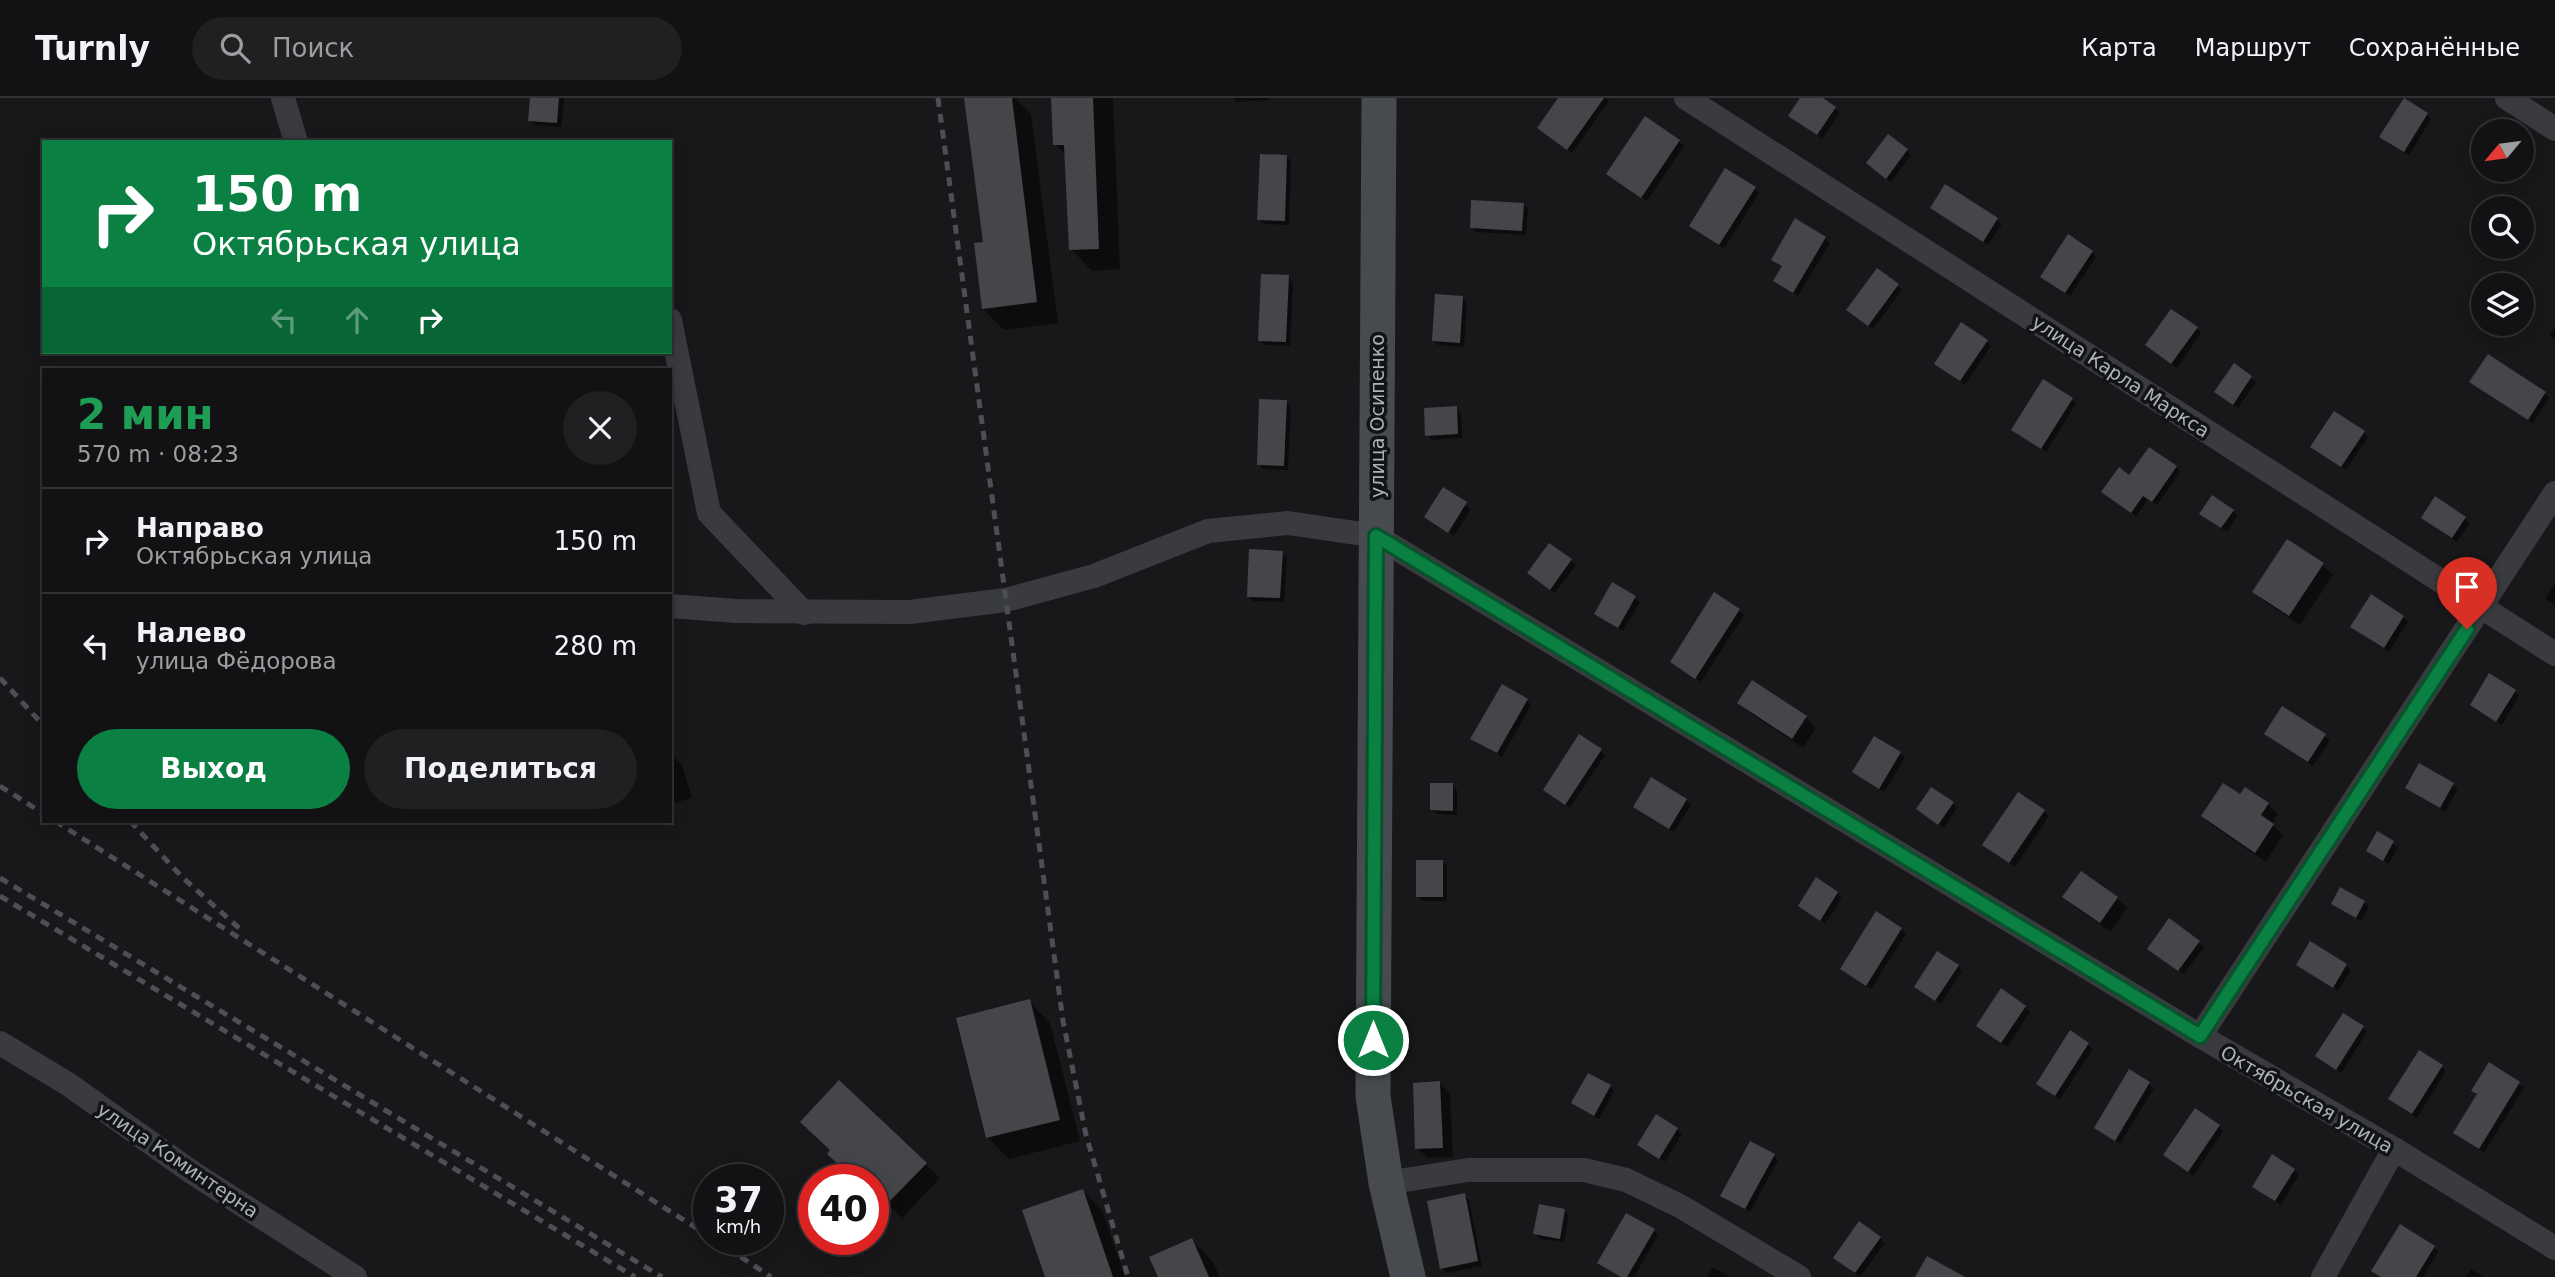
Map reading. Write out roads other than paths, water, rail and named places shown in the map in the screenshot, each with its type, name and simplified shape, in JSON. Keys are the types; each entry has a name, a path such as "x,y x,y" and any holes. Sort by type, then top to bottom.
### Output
{"street":[{"path":"283,98 295,140"},
{"name":"улица Осипенко","path":"1379,98 1373,1096 1386,1183 1408,1277"},
{"name":"улица Карла Маркса","path":"1686,98 2555,654"},
{"path":"2507,98 2555,129"},
{"path":"672,330 709,513 804,613"},
{"path":"2200,1036 2555,493"},
{"path":"672,606 804,613 846,610 910,612 1006,600 1094,576 1208,531 1288,523 1376,536"},
{"name":"Октябрьская улица","path":"1376,536 2555,1248"},
{"name":"улица Коминтерна","path":"0,1043 68,1084 193,1173 355,1277"},
{"path":"2323,1277 2393,1149"},
{"path":"1386,1183 1468,1170 1584,1170 1626,1180 1680,1206 1799,1277"}],"railway":[{"path":"938,98 1063,1021 1086,1135 1128,1277"},
{"path":"0,678 42,724"},
{"path":"0,786 42,813"},
{"path":"58,823 693,1226"},
{"path":"132,823 183,878 240,929"},
{"path":"0,878 662,1277"},
{"path":"0,896 635,1277"},
{"path":"738,1255 771,1277"}]}
